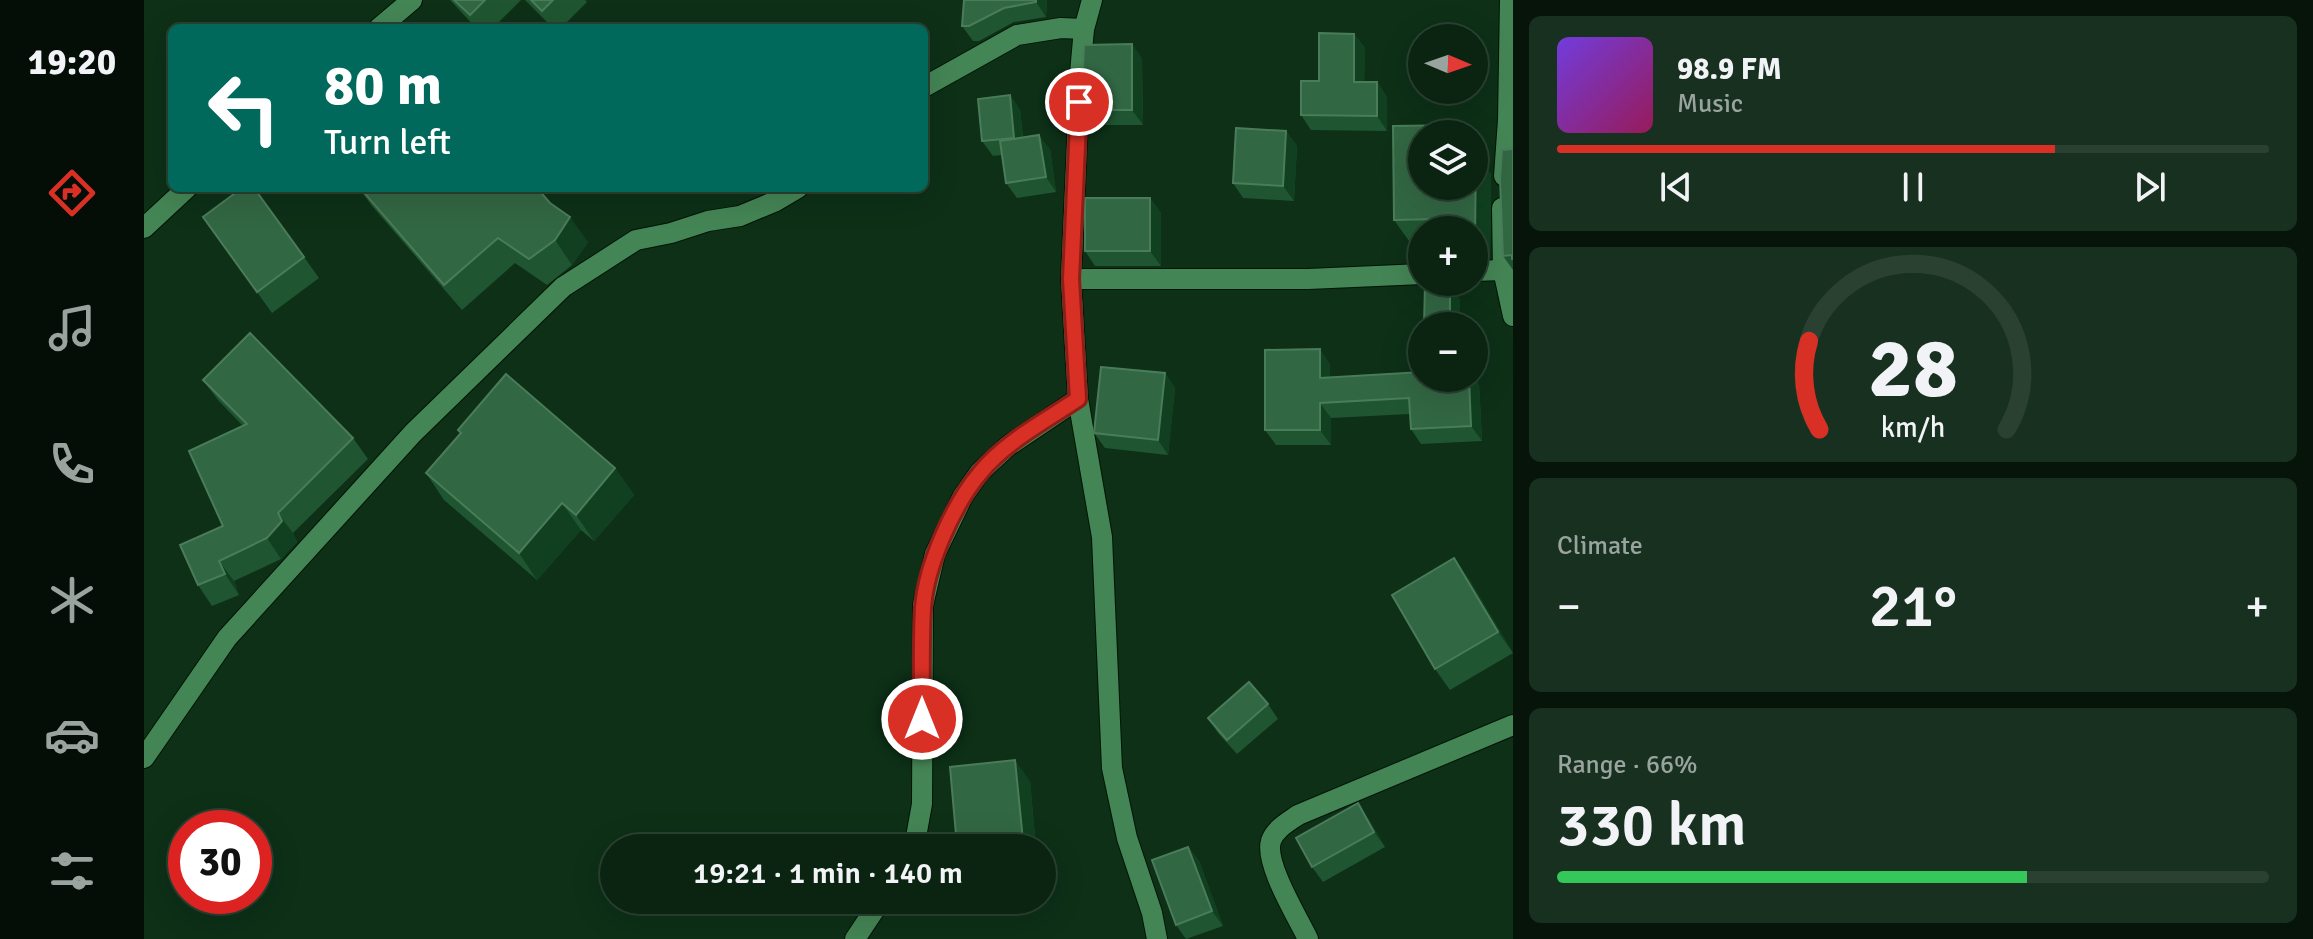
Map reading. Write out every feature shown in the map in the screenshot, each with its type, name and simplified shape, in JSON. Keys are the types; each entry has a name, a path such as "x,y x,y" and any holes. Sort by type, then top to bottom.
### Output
{"street":[{"path":"384,24 412,0"},
{"path":"1092,0 1084,29 1071,279 1078,399 1102,537 1112,768 1127,838 1152,913 1157,939"},
{"path":"1510,0 1510,120 1502,200 1503,270 1513,316"},
{"path":"928,85 1017,35 1042,29 1084,29"},
{"path":"144,228 183,192"},
{"path":"144,758 227,638 413,433 563,287 636,240 740,216 791,192"},
{"path":"1488,271 1503,270"},
{"path":"1071,279 1308,279 1408,275"},
{"path":"917,834 922,804 923,605 935,554 963,496 980,472 1008,446 1078,399"},
{"path":"1308,939 1270,858 1271,840 1281,827 1298,815 1513,725"},
{"path":"855,939 872,914"}],"building":[{"path":"454,0 485,0 470,15"},
{"path":"531,0 553,0 542,11"},
{"path":"964,0 1036,2 1004,8 969,26 962,26"},
{"path":"1319,33 1354,34 1354,82 1377,82 1377,116 1301,115 1301,81 1319,81"},
{"path":"1132,44 1132,110 1081,110 1084,45"},
{"path":"1010,95 1014,138 982,141 978,99"},
{"path":"1393,126 1408,126 1408,200 1475,200 1475,216 1408,216 1408,220 1394,220"},
{"path":"1236,128 1286,131 1283,186 1233,183"},
{"path":"1039,135 1046,177 1006,183 1000,141"},
{"path":"1513,149 1512,259 1512,255 1503,256 1500,179 1502,150"},
{"path":"237,192 257,192 304,257 257,292 203,217"},
{"path":"363,192 540,192 570,217 555,240 529,259 498,238 444,285"},
{"path":"1085,198 1150,198 1150,251 1085,251"},
{"path":"1425,296 1450,296 1450,312 1424,312"},
{"path":"250,333 353,438 278,513 282,521 267,538 219,561 225,574 198,585 180,545 223,526 189,451 247,424 203,380"},
{"path":"1320,349 1320,378 1408,373 1408,392 1470,392 1471,426 1411,429 1409,398 1320,403 1320,430 1265,430 1265,350"},
{"path":"1101,367 1165,373 1158,440 1094,433"},
{"path":"506,374 615,468 576,515 562,503 519,553 426,473"},
{"path":"1454,558 1498,632 1435,669 1392,595"},
{"path":"1249,682 1268,704 1227,740 1208,718"},
{"path":"1015,760 1022,834 956,834 950,767"},
{"path":"1358,803 1374,832 1312,867 1296,838"},
{"path":"1188,847 1212,911 1176,925 1152,860"}],"route":[{"path":"922,719 923,605 935,554 963,496 980,472 1008,446 1078,399 1071,279 1079,102"}]}
